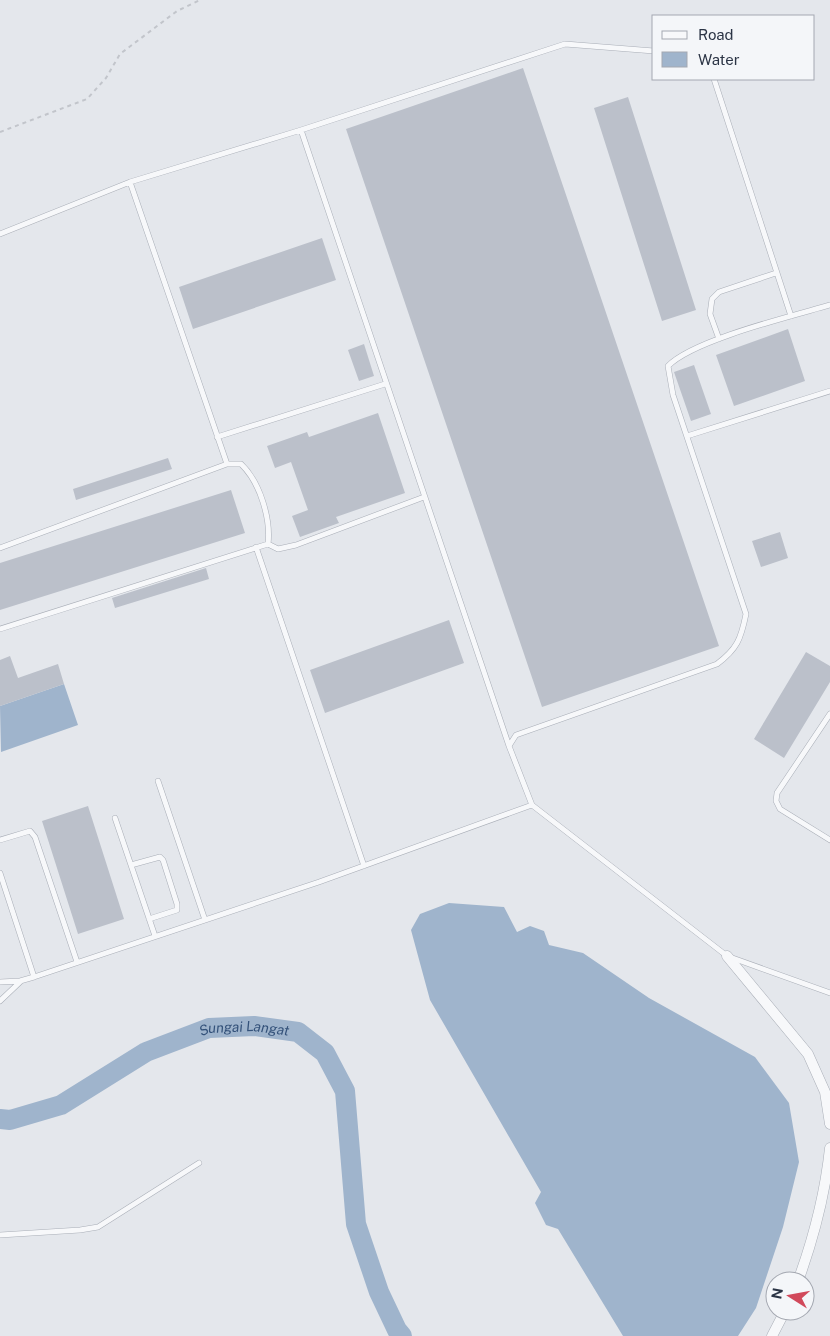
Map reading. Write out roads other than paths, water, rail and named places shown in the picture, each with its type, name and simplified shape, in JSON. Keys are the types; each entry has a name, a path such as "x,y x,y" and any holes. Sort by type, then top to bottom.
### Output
{"street":[{"path":"727,956 808,1054 825,1092 830,1124"},
{"path":"802,1271 815,1233 827,1180 830,1148"},
{"path":"772,1336 779,1321"}],"lane":[{"path":"0,234 130,182 301,130 564,44 652,51"},
{"path":"714,80 791,316"},
{"path":"301,130 385,384 509,746 532,805 727,956 830,993"},
{"path":"130,182 227,464"},
{"path":"719,340 710,314 712,299 719,292 776,273"},
{"path":"509,746 516,735 717,664 732,652 741,635 746,614 673,395 668,366 678,356 719,340 830,305"},
{"path":"217,437 385,384"},
{"path":"687,436 830,391"},
{"path":"0,548 227,464 241,464 252,474 270,526 268,544"},
{"path":"0,629 256,547 268,544 278,549 296,545 424,497"},
{"path":"256,547 364,866"},
{"path":"830,714 777,793 776,801 780,809 830,840"},
{"path":"158,781 205,920"},
{"path":"0,982 20,981 34,977 364,866 532,805"},
{"path":"115,818 155,936"},
{"path":"0,840 30,831 35,837 77,962"},
{"path":"131,865 160,857 163,860 177,904 177,910 149,919"},
{"path":"0,873 34,977"},
{"path":"0,1001 20,981"},
{"path":"0,1235 80,1230 98,1226 199,1163"}],"water":[{"path":"64,684 78,725 1,752 0,706"},
{"path":"449,903 504,907 517,932 530,926 544,931 549,945 583,953 649,998 755,1057 789,1103 799,1162 783,1227 768,1271 765,1271 765,1281 756,1308 738,1336 623,1336 558,1229 546,1225 535,1203 541,1192 430,1000 411,930 420,914"}],"waterway":[{"name":"Sungai Langat","path":"0,1119 10,1120 61,1105 146,1052 209,1028 254,1026 298,1032 325,1053 345,1091 356,1224 379,1292 397,1330 402,1336"}]}
